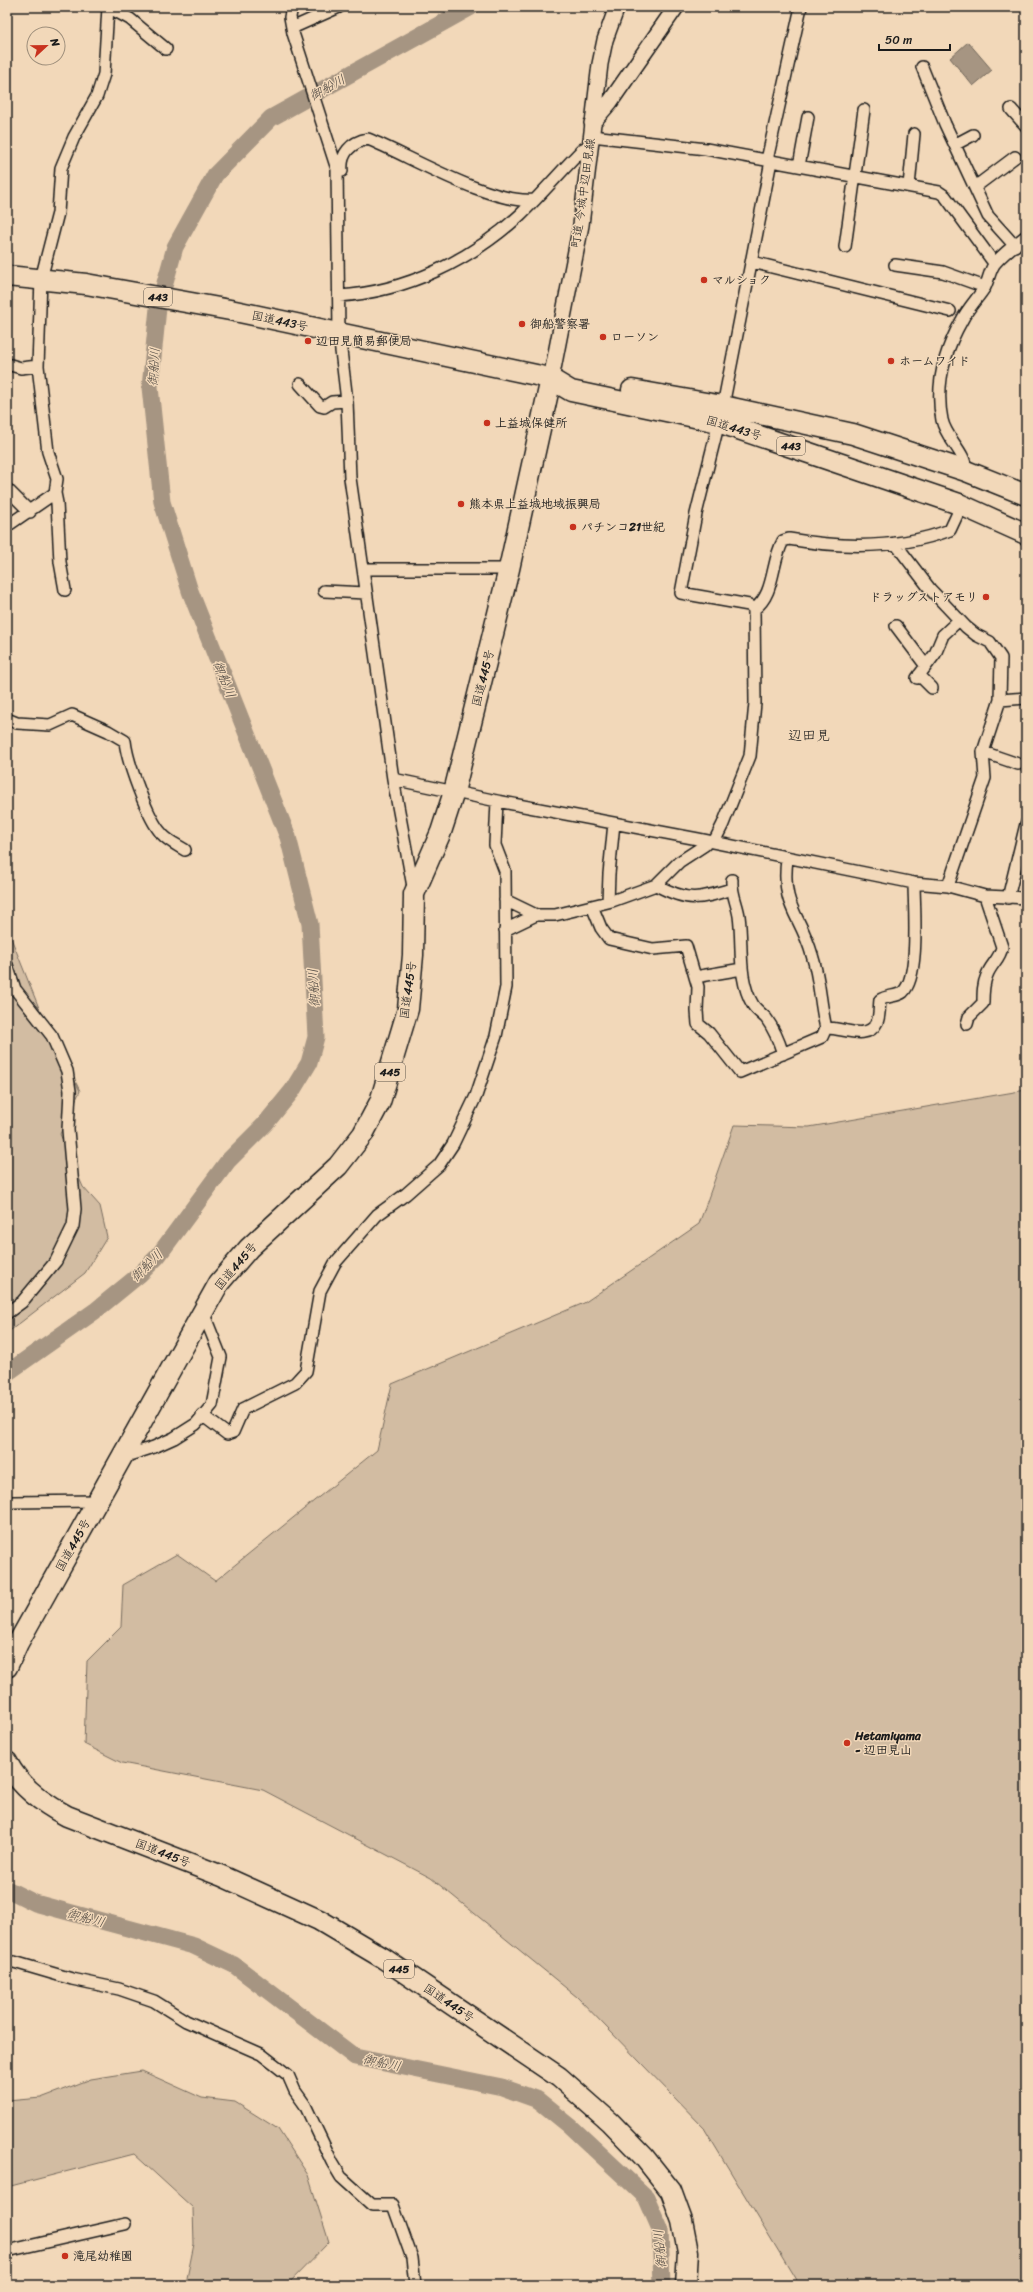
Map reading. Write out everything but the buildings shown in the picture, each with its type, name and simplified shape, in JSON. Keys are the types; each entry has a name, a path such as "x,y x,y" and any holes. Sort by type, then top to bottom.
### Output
{"highway":[{"name":"国道443号","path":"7,276 86,284 230,310 339,334 431,351 551,379 571,380 721,414 853,434 966,471 1026,495"},
{"name":"国道445号","path":"7,1667 22,1636 219,1283 249,1248 338,1166 363,1134 380,1102 408,1009 413,955 414,894 441,832 454,792 509,569 551,379"},
{"name":"国道443号","path":"721,414 959,504 1026,534"},
{"path":"959,504 966,471"},
{"name":"国道445号","path":"10,1774 50,1807 67,1816 222,1876 319,1920 383,1958 559,2077 610,2122 644,2157 671,2192 682,2221 688,2252 686,2285"}],"street":[{"path":"64,590 60,562 57,503 55,493 57,479 48,452 38,366 41,279 58,213 61,168 74,137 97,96 104,74 108,7 130,19 166,49"},
{"path":"292,7 290,17 292,31 333,150 338,179 339,334 344,355 350,478 393,779 414,894"},
{"path":"292,31 339,7"},
{"name":"町道 今城中辺田見線","path":"551,379 581,225 600,64 605,40 617,7"},
{"path":"339,296 392,288 431,273 480,246 519,216 583,149 676,7"},
{"path":"754,609 749,605 681,592 696,514 721,414 752,262 769,161 801,7"},
{"path":"922,67 945,124 956,144 988,216 1015,246"},
{"path":"1011,109 1026,126"},
{"path":"845,247 864,110"},
{"path":"799,166 808,117"},
{"path":"909,186 914,134"},
{"path":"592,135 706,149 943,193 994,263"},
{"path":"956,144 973,135"},
{"path":"338,179 343,180 341,162 347,150 357,142 368,139 481,190 517,200 535,200"},
{"path":"975,187 1015,157"},
{"path":"966,471 966,465 947,434 942,421 940,383 947,354 962,319 985,287 994,263 1026,236"},
{"path":"752,262 950,311"},
{"path":"895,265 943,272 985,287"},
{"path":"7,364 21,368 38,366"},
{"path":"300,384 320,406 324,407 332,402 347,402"},
{"path":"7,489 30,512"},
{"path":"7,526 30,512 55,493"},
{"path":"505,900 536,915 555,915 608,902 656,885 680,862 710,841 723,824 751,748 755,703 754,609 765,599 780,546 786,539 843,544 895,543 950,530 958,515 959,504"},
{"path":"895,543 930,589 959,620 976,635 990,642 997,650 1001,658 1002,670 1000,700 983,752 985,778 948,886"},
{"path":"363,569 509,569"},
{"path":"324,591 366,593"},
{"path":"921,673 935,654 943,635 959,620"},
{"path":"896,626 921,673 932,688"},
{"path":"1000,700 1026,698"},
{"path":"7,719 17,723 26,722 50,725 72,715 108,731 125,741 146,809 154,824 163,836 185,850"},
{"path":"983,752 1018,764"},
{"path":"393,779 497,801 710,841 914,883 948,886 985,896 1026,898"},
{"path":"202,1415 227,1434 233,1432 243,1409 295,1383 306,1371 312,1348 320,1291 335,1263 377,1215 406,1194 439,1165 453,1144 476,1096 496,1036 506,987 504,871 495,845 497,801"},
{"path":"608,902 614,823"},
{"path":"1008,898 1026,824"},
{"path":"592,906 601,928 609,939 653,949 686,946 698,987 696,1011 698,1024 709,1033 737,1071 740,1072 822,1037 826,1028 813,956 786,896 785,884 787,858"},
{"path":"826,1028 834,1027 859,1033 868,1032 878,1022 880,1000 900,994 904,990 916,948 914,883"},
{"path":"656,885 675,895 689,899 709,896 732,885 739,916 742,969 754,1007 769,1023 783,1054"},
{"path":"968,1024 969,1017 983,1003 983,987 987,973 1000,956 1002,947 985,896"},
{"path":"505,930 536,915"},
{"path":"7,965 15,989 52,1036 67,1071 70,1091 68,1130 75,1209 73,1226 56,1261 22,1302 7,1313"},
{"path":"695,977 742,969"},
{"path":"123,1457 154,1448 174,1438 196,1424 202,1415 212,1405 221,1357 202,1312"},
{"path":"7,1503 98,1501"},
{"path":"7,1962 14,1962 72,1979 119,1988 154,2001 186,2021 261,2054 288,2075 294,2091 305,2105 328,2155 341,2177 372,2204 393,2205 412,2258 415,2285"},
{"path":"7,2251 125,2224"}],"shaded area":[{"path":"968,42 992,70 973,86 950,58"},
{"path":"7,928 39,1008 80,1091 60,1134 83,1187 100,1206 107,1237 85,1273 7,1333"},
{"path":"1026,1090 1026,2285 799,2285 704,2128 577,1997 431,1878 263,1790 122,1763 84,1744 87,1661 121,1627 123,1585 177,1554 215,1581 377,1450 392,1384 584,1303 699,1224 734,1125 809,1127"},
{"path":"142,2071 202,2098 235,2102 278,2129 308,2175 329,2242 287,2285 190,2285 187,2278 194,2244 193,2208 134,2154 7,2187 7,2101 41,2098 91,2079"}],"waterway":[{"name":"御船川","path":"7,1373 95,1311 139,1275 158,1256 228,1161 265,1124 292,1091 309,1063 316,1037 310,924 288,837 190,591 162,502 150,387 158,308 175,247 215,175 271,118 471,7"},
{"name":"御船川","path":"7,1889 35,1903 194,1946 234,1965 355,2057 502,2087 538,2100 570,2126 646,2197 660,2229 662,2285"}],"place":[{"name":"マルショク","path":"704,280"},
{"name":"御船警察署","path":"522,324"},
{"name":"ローソン","path":"603,337"},
{"name":"辺田見簡易郵便局","path":"308,341"},
{"name":"ホームワイド","path":"891,361"},
{"name":"上益城保健所","path":"487,423"},
{"name":"熊本県上益城地域振興局","path":"461,504"},
{"name":"パチンコ21世紀","path":"573,527"},
{"name":"ドラッグストアモリ","path":"986,597"},
{"name":"Hetamiyama - 辺田見山","path":"847,1743"},
{"name":"滝尾幼稚園","path":"65,2256"}],"district":[{"name":"辺田見","path":"809,735"}]}
